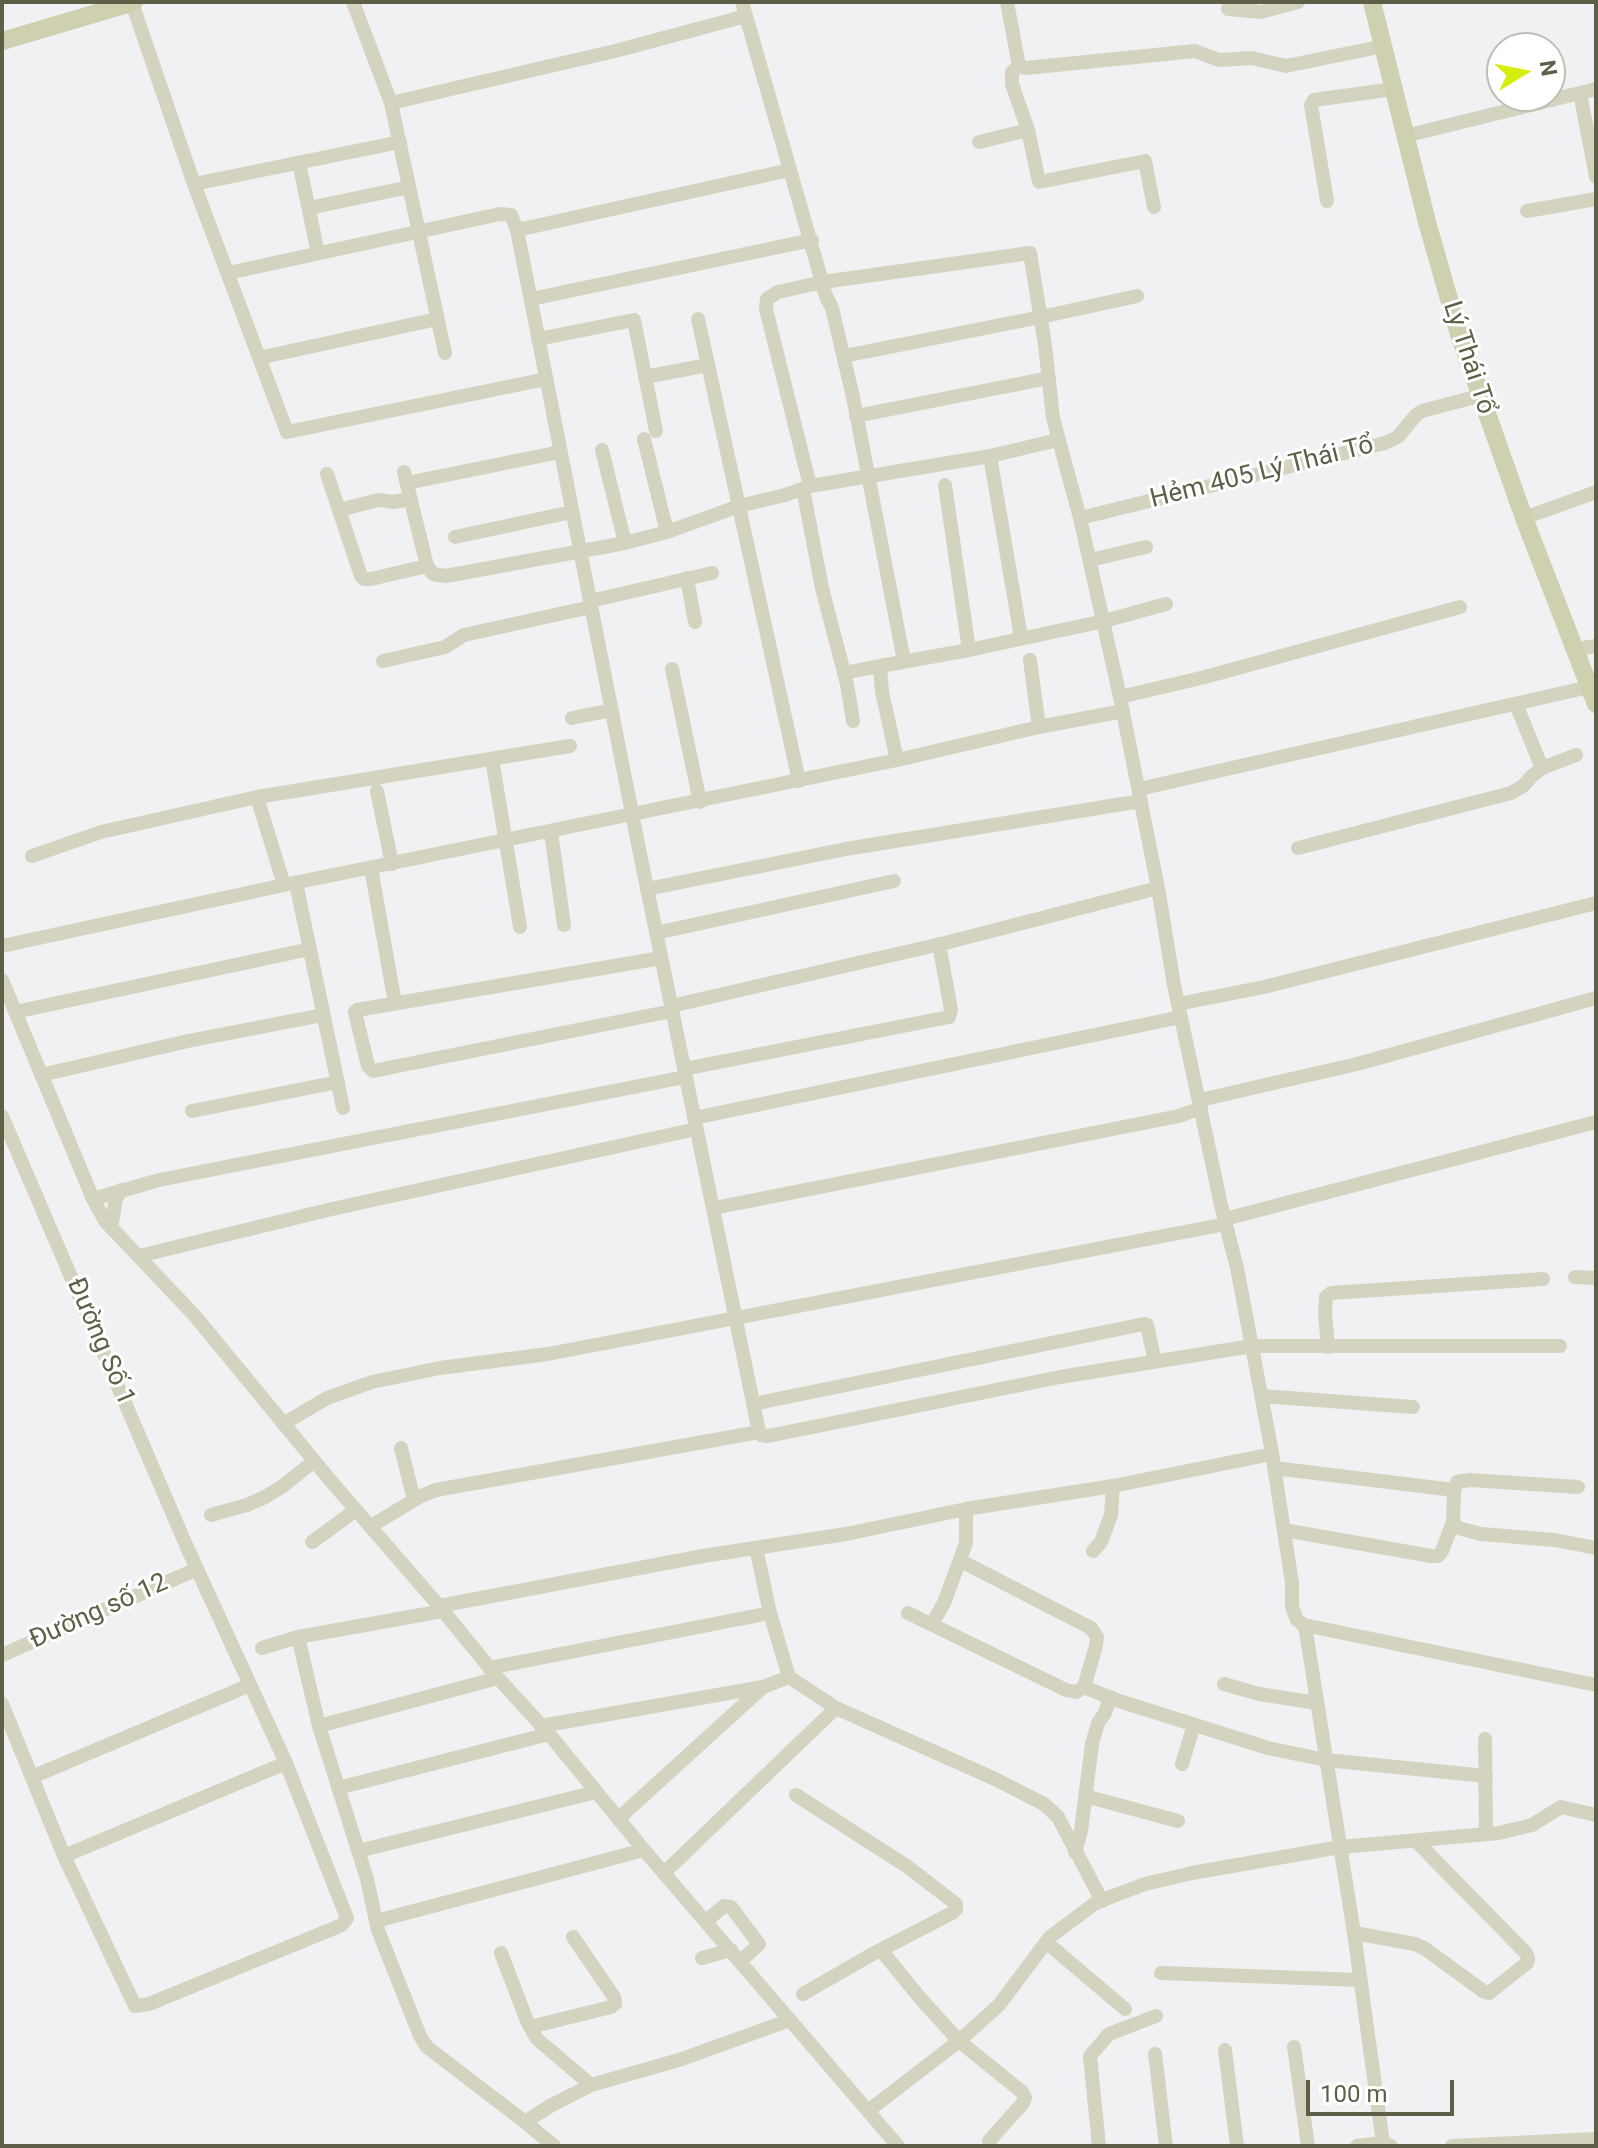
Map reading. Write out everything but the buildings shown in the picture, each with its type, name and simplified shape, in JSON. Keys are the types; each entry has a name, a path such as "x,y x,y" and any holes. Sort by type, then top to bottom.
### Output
{"main road":[{"path":"2,41 133,2"},
{"name":"Lý Thái Tổ","path":"1372,2 1459,334 1524,518 1593,696"}],"street":[{"path":"133,2 194,184 287,432 546,379"},
{"path":"353,2 391,103 445,353"},
{"path":"1007,2 1019,66"},
{"path":"1228,9 1261,12 1298,2"},
{"path":"391,103 615,51 744,9 844,356 904,661"},
{"path":"1019,66 1026,68 1195,51 1219,60 1252,58 1286,66 1384,46"},
{"path":"1019,66 1012,72 1012,84 1028,130 1039,182 1145,161 1154,207"},
{"path":"1327,201 1311,105 1314,100 1394,89"},
{"path":"1405,136 1596,89"},
{"path":"1580,93 1596,177"},
{"path":"979,142 1028,130"},
{"path":"194,184 400,142"},
{"path":"299,163 318,253"},
{"path":"517,230 790,170"},
{"path":"309,208 409,187"},
{"path":"1527,211 1596,199"},
{"path":"228,273 505,213 511,215 517,230 671,1009 761,1435 1060,1377 1252,1346 1560,1346"},
{"path":"531,299 812,240"},
{"path":"853,721 822,588 807,488 766,309 767,299 778,292 823,282 1030,253 1053,418 1080,518 1122,704 1180,1010 1237,1268 1273,1461 1292,1583 1292,1607 1297,1620 1304,1625 1596,1685"},
{"path":"844,356 1137,296"},
{"path":"259,358 437,319"},
{"path":"698,319 799,781"},
{"path":"538,339 634,320 667,532"},
{"path":"645,377 708,365"},
{"path":"856,416 1049,378"},
{"name":"Hẻm 405 Lý Thái Tổ","path":"1080,518 1385,443 1398,437 1422,411 1479,396"},
{"path":"560,452 405,477 427,566 433,574 446,576 625,543 667,532 739,506 807,488 990,456 1058,440"},
{"path":"602,450 625,543"},
{"path":"990,456 1021,637"},
{"path":"327,474 364,579 427,566"},
{"path":"945,485 969,650"},
{"path":"1524,518 1596,492"},
{"path":"339,510 374,501 411,499"},
{"path":"455,537 572,512"},
{"path":"1090,560 1146,547"},
{"path":"383,661 445,647 464,635 712,573"},
{"path":"687,578 695,622"},
{"path":"844,673 969,650 1104,621 1166,604"},
{"path":"2,946 290,884 700,802 1039,727 1205,677 1460,607"},
{"path":"1575,649 1596,646"},
{"path":"1030,660 1039,727"},
{"path":"880,666 882,692 897,760"},
{"path":"672,669 700,802"},
{"path":"647,889 1140,795 1516,704 1593,696"},
{"path":"1516,704 1542,768"},
{"path":"572,718 612,710"},
{"path":"32,856 101,832 257,797 570,746"},
{"path":"1298,848 1511,793 1542,768 1576,755"},
{"path":"492,759 520,927"},
{"path":"377,791 392,864"},
{"path":"257,797 290,884 310,949 343,1108"},
{"path":"551,832 564,925"},
{"path":"371,868 395,1003"},
{"path":"656,933 894,881"},
{"path":"661,958 357,1010 368,1066 372,1071 671,1009 1158,888"},
{"path":"139,1256 1180,1010 1596,903"},
{"path":"93,1199 159,1180 949,1017 951,1010 939,944"},
{"path":"15,1012 310,949"},
{"path":"2,980 93,1199 111,1228 195,1316 314,1461 898,2146"},
{"path":"714,1208 1179,1116 1200,1104 1596,998"},
{"path":"41,1075 188,1041 323,1015"},
{"path":"192,1111 338,1082"},
{"name":"Đường Số 1","path":"2,1116 197,1569 286,1763 347,1918 342,1925 149,2004 135,2006 64,1856"},
{"path":"283,1424 327,1398 372,1382 440,1368 548,1354 1226,1222 1596,1122"},
{"path":"111,1228 116,1199 121,1190"},
{"path":"1575,1277 1596,1278"},
{"path":"1328,1347 1325,1314 1326,1297 1331,1293 1543,1279"},
{"path":"753,1404 1144,1324 1147,1325 1155,1362"},
{"path":"1261,1396 1413,1407"},
{"path":"371,1526 436,1490 759,1432"},
{"path":"401,1448 414,1500"},
{"path":"211,1515 265,1497 314,1461"},
{"path":"262,1648 298,1637 703,1556 846,1534 966,1509 1273,1461 1454,1490"},
{"path":"1284,1530 1438,1556 1453,1522 1457,1482 1470,1480 1578,1487"},
{"path":"1093,1551 1101,1542 1111,1515 1113,1486"},
{"path":"932,1624 961,1561 966,1543 966,1509"},
{"path":"312,1542 356,1510"},
{"path":"1453,1522 1458,1528 1481,1534 1555,1540 1596,1548"},
{"path":"756,1548 770,1613 789,1677 836,1708 1044,1804 1058,1817 1102,1901"},
{"path":"908,1613 1066,1690 1076,1692 1084,1687 1096,1646 1097,1637 1091,1628 961,1561"},
{"name":"Đường số 12","path":"2,1655 197,1569"},
{"path":"319,1726 494,1673 770,1613"},
{"path":"1304,1625 1387,2145 1357,2146"},
{"path":"298,1637 319,1726 373,1902 376,1921 420,2036 427,2047 554,2146"},
{"path":"338,1788 545,1730 763,1687 789,1677"},
{"path":"1224,1684 1259,1694 1317,1703"},
{"path":"32,1777 250,1685"},
{"path":"619,1818 763,1687"},
{"path":"1084,1687 1268,1748 1326,1760 1486,1776"},
{"path":"1075,1852 1081,1831 1092,1744 1110,1697"},
{"path":"2,1704 64,1856 286,1763"},
{"path":"665,1872 836,1708"},
{"path":"1182,1764 1194,1725"},
{"path":"1485,1739 1486,1834"},
{"path":"358,1851 596,1792"},
{"path":"796,1795 908,1867 956,1904 952,1913 803,1994"},
{"path":"1085,1796 1178,1821"},
{"path":"868,2111 959,2041 999,2005 1046,1942 1094,1904 1145,1884 1192,1873 1340,1847 1486,1834 1532,1825 1561,1807 1596,1815"},
{"path":"1354,1933 1424,1948 1489,1993 1527,1963 1526,1953 1416,1841"},
{"path":"376,1921 644,1850"},
{"path":"702,1958 759,1944 727,1905 706,1921"},
{"path":"731,1950 742,1922"},
{"path":"530,2027 615,2004 614,1997 573,1937"},
{"path":"1046,1942 1125,2009"},
{"path":"881,1950 959,2041 1022,2092 1025,2098 1023,2103 989,2141"},
{"path":"501,1953 537,2039 591,2085"},
{"path":"1161,1973 1361,1980"},
{"path":"1099,2146 1090,2056 1109,2034 1156,2016"},
{"path":"525,2122 591,2085 679,2060 790,2020"},
{"path":"1294,2047 1308,2146"},
{"path":"1225,2050 1237,2146"},
{"path":"1155,2054 1166,2146"},
{"path":"1452,2146 1596,2139"}]}
